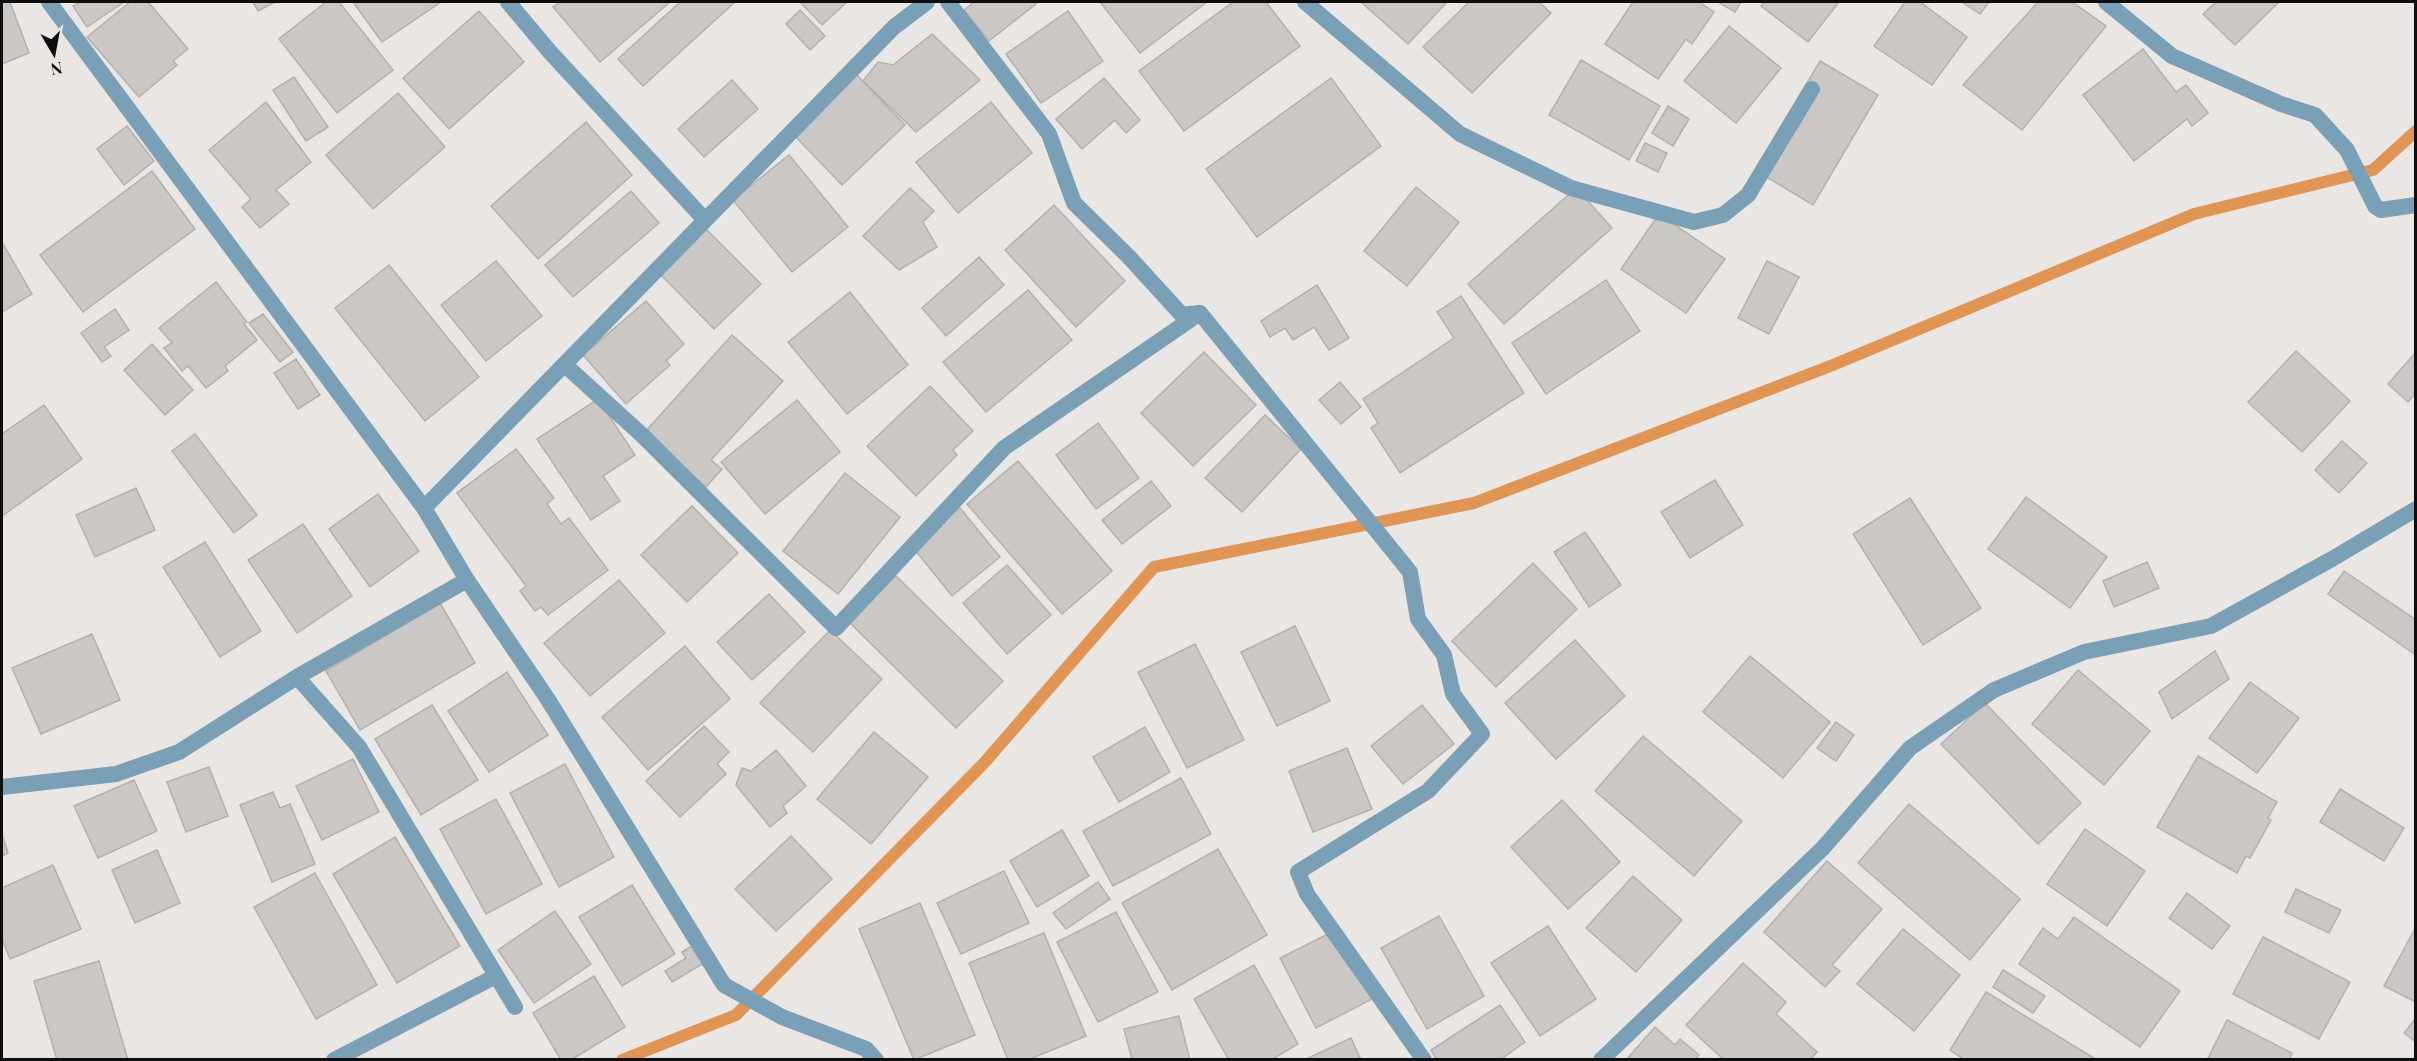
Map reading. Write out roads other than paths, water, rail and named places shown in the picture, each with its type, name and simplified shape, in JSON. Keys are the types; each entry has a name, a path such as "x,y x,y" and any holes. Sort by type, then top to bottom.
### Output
{"street":[{"path":"49,2 424,508 467,580 547,698 724,985 782,1017 866,1049 876,1059"},
{"path":"508,2 550,52 705,220"},
{"path":"424,508 894,27 927,2"},
{"path":"948,2 1049,134 1074,203 1129,257 1182,315 1200,313"},
{"path":"1305,2 1461,134 1571,188 1694,222 1723,215 1748,195 1812,89"},
{"path":"2106,2 2172,56 2281,104 2315,115 2347,150 2375,206 2381,210 2415,205"},
{"path":"566,365 642,435 836,628 1004,448 1200,313"},
{"path":"1200,313 1410,572 1418,619 1444,655 1453,694 1482,734 1428,791 1298,872 1307,894 1424,1059"},
{"path":"1601,1059 1823,848 1910,748 1967,708 1994,690 2084,652 2211,626 2332,559 2415,509"},
{"path":"2,786 116,774 178,752 297,677 467,580"},
{"path":"297,677 359,747 515,1007"},
{"path":"334,1059 496,976"}],"waterway":[{"path":"622,1060 736,1015 985,762 1154,567 1474,503 1833,365 2194,214 2373,170 2416,131"}]}
